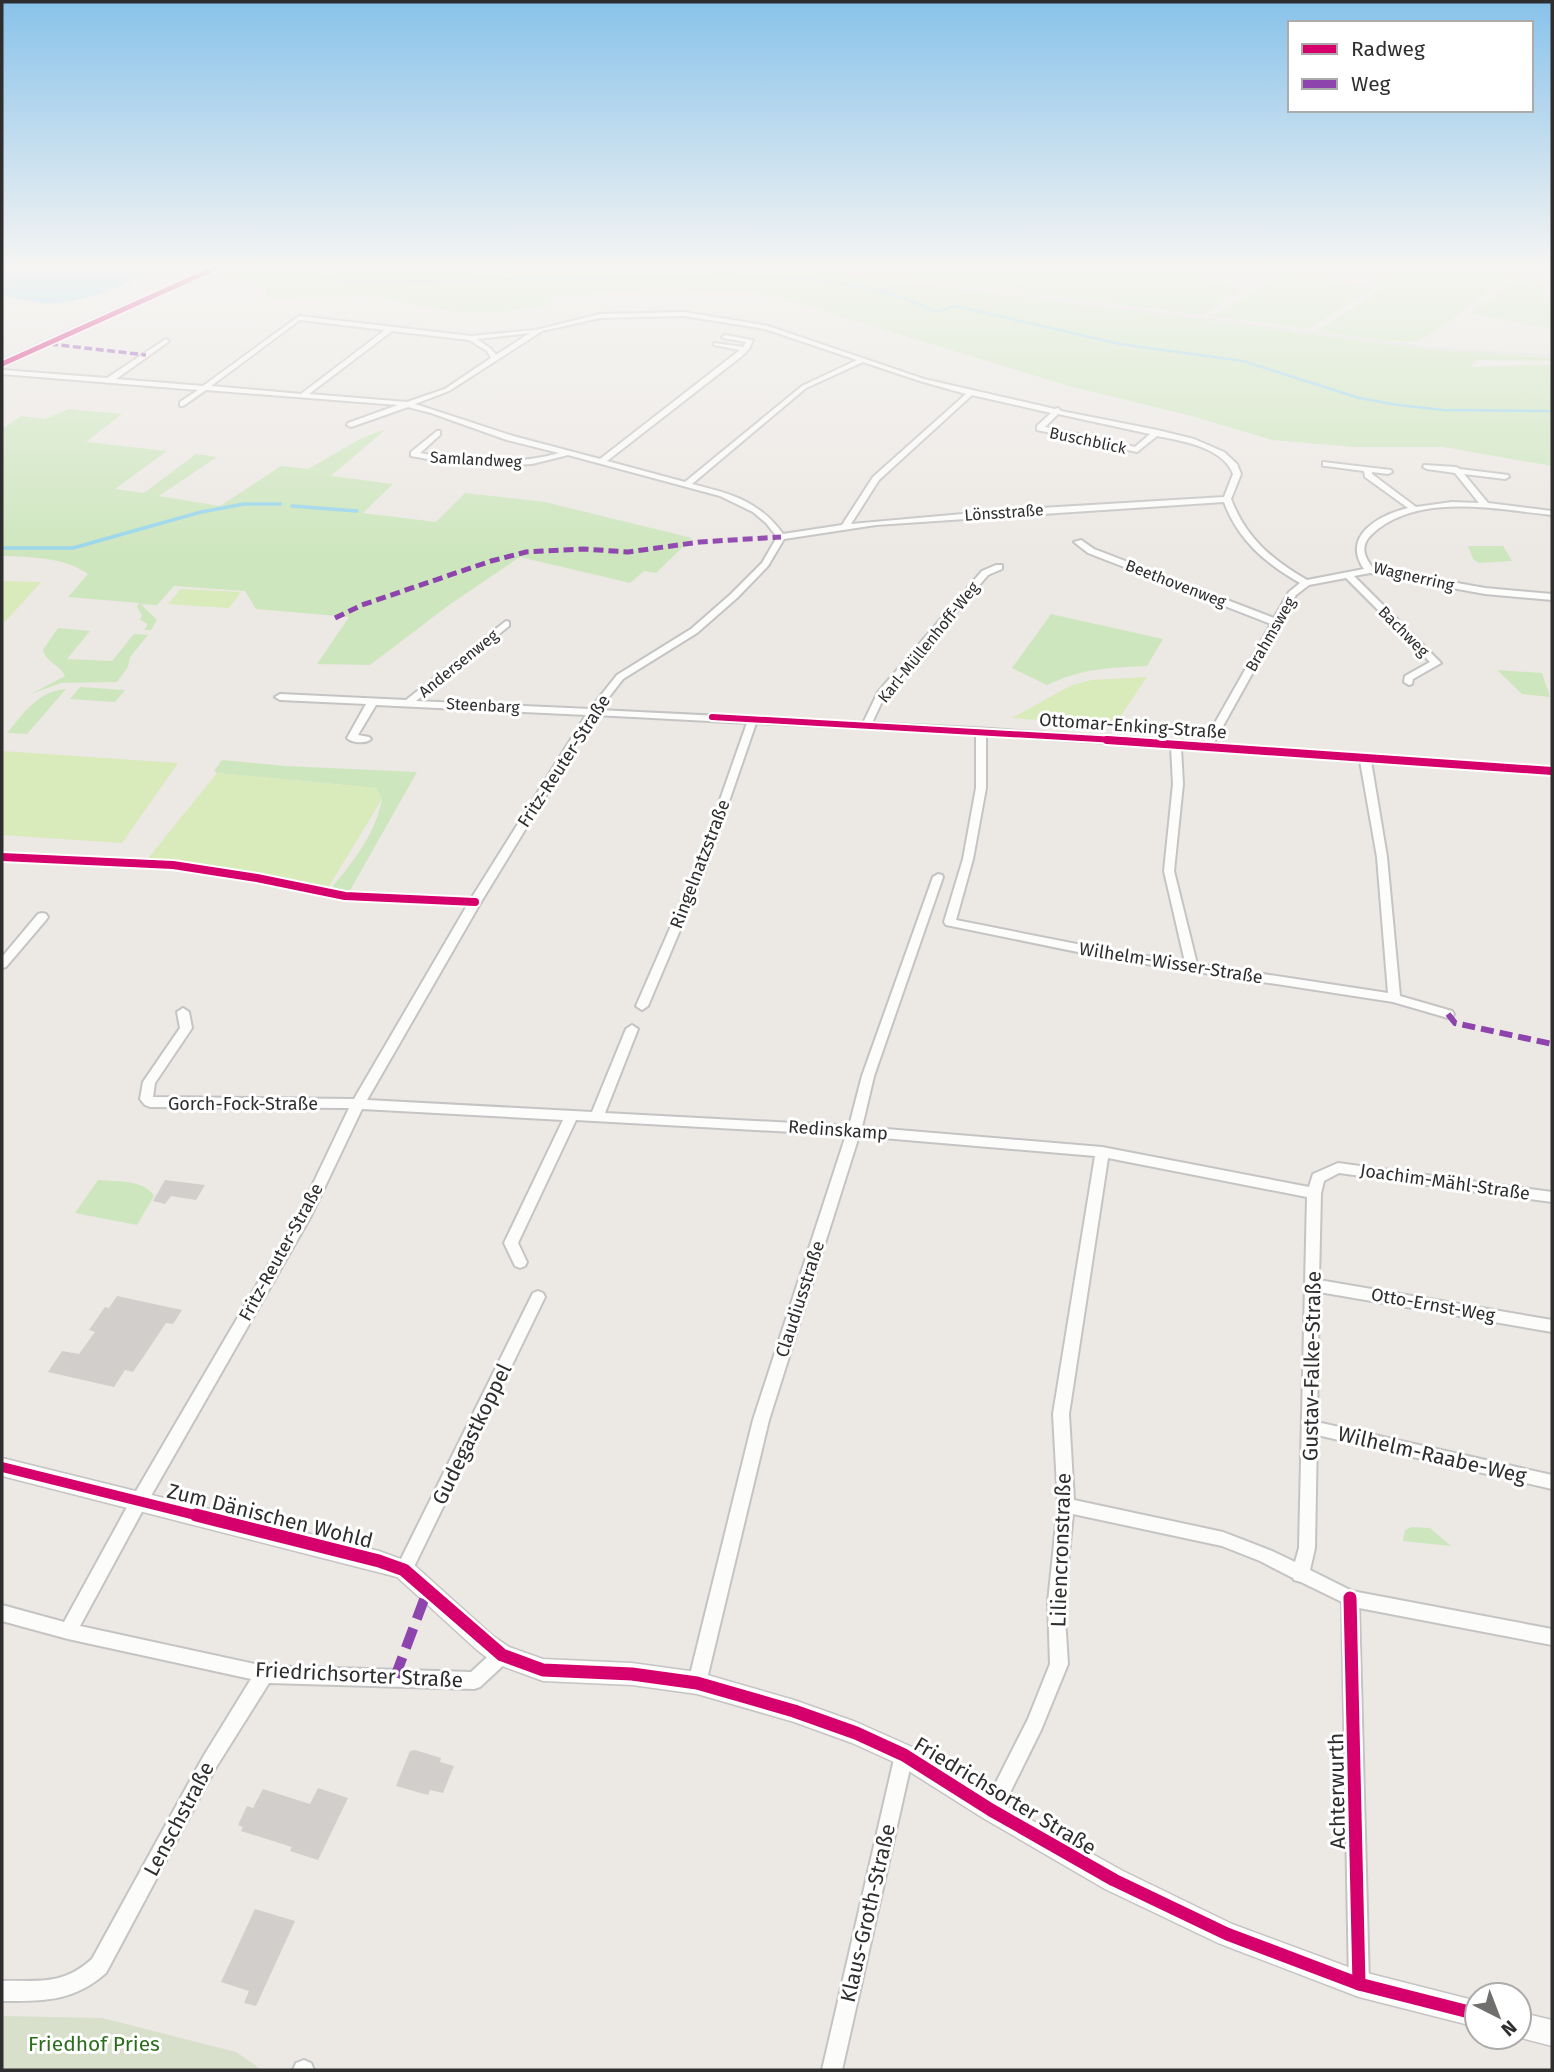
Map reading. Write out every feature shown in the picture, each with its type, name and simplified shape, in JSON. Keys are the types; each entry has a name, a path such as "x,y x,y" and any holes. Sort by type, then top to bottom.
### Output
{"street":[{"path":"108,381 136,362"},
{"path":"183,404 200,388 237,362"},
{"path":"301,397 347,362"},
{"path":"351,425 447,390 491,362"},
{"path":"603,461 730,362"},
{"path":"688,483 804,387 859,362"},
{"name":"Buschblick","path":"868,362 971,393 1191,441 1221,454 1234,466 1237,474 1227,499"},
{"path":"2,372 407,404 510,438 688,483 750,504 767,516 781,537"},
{"path":"846,526 876,480 971,393"},
{"name":"Buschblick","path":"1058,410 1040,428 1137,450 1157,432"},
{"name":"Samlandweg","path":"437,433 414,454 514,462 555,458 568,453"},
{"path":"1326,464 1388,472"},
{"path":"1427,467 1505,477"},
{"path":"1368,469 1368,475 1415,510"},
{"path":"1456,469 1485,505"},
{"path":"1227,499 1240,530 1253,546 1282,570 1306,583"},
{"name":"Lönsstraße","path":"781,537 803,536 846,526 1062,508 1227,499"},
{"name":"Wagnerring","path":"1552,513 1485,505 1415,510 1381,521 1365,534 1359,543 1360,556 1370,570 1485,591 1552,597"},
{"name":"Fritz-Reuter-Straße","path":"68,1631 138,1503 306,1212 358,1104 475,902 594,710 620,677 694,631 734,596 765,564 781,537"},
{"name":"Beethovenweg","path":"1078,542 1091,551 1275,622"},
{"name":"Karl-Müllenhoff-Weg","path":"866,726 881,694 985,573 999,567"},
{"name":"Brahmsweg","path":"1207,746 1292,594 1306,583 1370,570"},
{"name":"Bachweg","path":"1347,574 1436,663 1408,678 1409,682"},
{"name":"Andersenweg","path":"410,701 506,624"},
{"name":"Steenbarg","path":"280,696 594,710"},
{"path":"366,739 352,738 373,701"},
{"name":"Ottomar-Enking-Straße","path":"594,710 1176,744 1552,771"},
{"name":"Ringelnatzstraße","path":"642,1006 699,871 753,719"},
{"path":"959,891 968,859 981,788 981,732"},
{"path":"1176,744 1178,784 1170,871 1192,968"},
{"path":"1364,758 1382,857 1394,998"},
{"name":"Claudiusstraße","path":"696,1683 761,1420 868,1076 936,881 959,891"},
{"name":"Wilhelm-Wisser-Straße","path":"959,891 950,922 1192,968 1394,998 1448,1014"},
{"path":"2,964 42,917"},
{"name":"Gorch-Fock-Straße","path":"183,1012 186,1028 149,1082 146,1099 150,1102 358,1104"},
{"path":"597,1116 632,1029"},
{"name":"Redinskamp","path":"358,1104 853,1131 1102,1152 1314,1193"},
{"path":"520,1262 511,1243 572,1115"},
{"name":"Liliencronstraße","path":"991,1810 1034,1724 1059,1664 1056,1602 1066,1505 1061,1415 1102,1152"},
{"name":"Joachim-Mähl-Straße","path":"1314,1193 1318,1178 1338,1168 1552,1197"},
{"name":"Gustav-Falke-Straße","path":"1300,1575 1307,1548 1314,1193"},
{"name":"Otto-Ernst-Weg","path":"1314,1285 1552,1326"},
{"name":"Gudegastkoppel","path":"404,1570 538,1297"},
{"name":"Wilhelm-Raabe-Weg","path":"1311,1427 1552,1482"},
{"name":"Zum Dänischen Wohld","path":"2,1467 379,1561 404,1570 502,1655"},
{"path":"1066,1505 1223,1539 1266,1556 1350,1598 1552,1637"},
{"name":"Achterwurth","path":"1350,1598 1359,1983"},
{"name":"Friedrichsorter Straße","path":"2,1613 68,1631 264,1674 474,1681 502,1655 543,1670 632,1674 696,1683 794,1711 856,1733 904,1755 991,1810 1114,1880 1215,1928 1359,1983 1463,2010"},
{"name":"Lenschstraße","path":"99,1966 209,1762 264,1674"},
{"name":"Klaus-Groth-Straße","path":"832,2070 904,1755"},
{"path":"2,1991 64,1989 86,1980 99,1966"},
{"path":"1533,2028 1552,2033"}],"green space":[{"path":"989,362 1475,362 1470,367 1552,364 1552,466 1443,447 1355,447 1272,440 1192,416 1069,386"},
{"path":"69,409 122,414 86,442 167,451 115,489 144,493 196,454 217,457 159,496 220,506 281,466 308,469 362,438 386,429 331,476 393,484 363,513 436,522 465,493 545,502 692,538 656,573 644,571 630,583 520,557 449,605 370,665 317,664 349,617 256,609 245,591 174,586 157,605 141,604 157,620 151,630 144,630 148,624 140,620 142,615 137,607 139,603 68,597 88,574 79,568 47,559 2,556 2,429 21,416 45,419"},
{"path":"1468,546 1503,546 1512,561 1479,563 1473,559"},
{"path":"2,581 41,582 2,625"},
{"path":"181,589 241,592 229,608 168,604"},
{"path":"1051,614 1163,639 1147,666 1084,672 1047,685 1012,668"},
{"path":"58,628 90,631 67,659 112,661 134,634 148,635 130,657 128,667 117,682 61,683 31,694 65,676 47,658 43,650"},
{"path":"1497,670 1542,673 1550,697 1522,694"},
{"path":"1147,677 1114,726 1012,718 1072,685 1092,680"},
{"path":"80,687 125,690 115,702 70,699"},
{"path":"66,689 27,734 7,733 40,699 47,694"},
{"path":"2,751 178,763 122,843 2,835"},
{"path":"222,760 285,766 417,772 348,894 330,890 362,847 374,825 382,799 376,788 217,773 214,771"},
{"path":"217,773 376,788 382,799 328,888 181,864 145,862"},
{"path":"98,1180 137,1184 154,1196 137,1225 75,1213"},
{"path":"1412,1527 1430,1528 1451,1546 1403,1541 1405,1530"},
{"name":"Friedhof Pries","path":"2,2016 102,2018 236,2052 262,2070 2,2070"}],"building":[{"path":"165,1180 205,1185 196,1200 171,1196 165,1204 153,1201"},
{"path":"117,1296 182,1310 173,1324 166,1323 133,1372 125,1370 114,1387 48,1372 62,1351 79,1354 95,1332 89,1330 105,1307 109,1308"},
{"path":"410,1751 441,1758 440,1762 454,1766 443,1793 430,1790 428,1795 396,1786"},
{"path":"318,1788 348,1798 318,1860 290,1851 292,1847 241,1831 243,1827 238,1825 247,1806 253,1808 263,1789 310,1804"},
{"path":"255,1909 295,1921 256,2006 244,2003 249,1991 221,1982"}],"waterway":[{"path":"1245,362 1359,398 1398,405 1444,410 1552,411"},
{"path":"2,548 73,548 201,512 244,504 280,504"},
{"path":"292,506 357,511"}],"marked path":[{"path":"335,618 362,605 491,561 526,552 583,549 628,552 700,542 781,537"},
{"path":"1448,1014 1455,1023 1552,1044"},
{"path":"395,1677 428,1589"}],"cycle path":[{"path":"2,364 7,362"},
{"path":"712,717 1113,740 1552,771"},
{"path":"2,857 173,865 257,878 345,896 475,902"},
{"path":"2,1467 379,1561 404,1570 485,1643 502,1655 543,1670 632,1674 697,1683 794,1711 856,1733 904,1755 991,1810 1114,1880 1227,1934 1359,1984 1463,2010"},
{"path":"1350,1598 1359,1984"}]}
